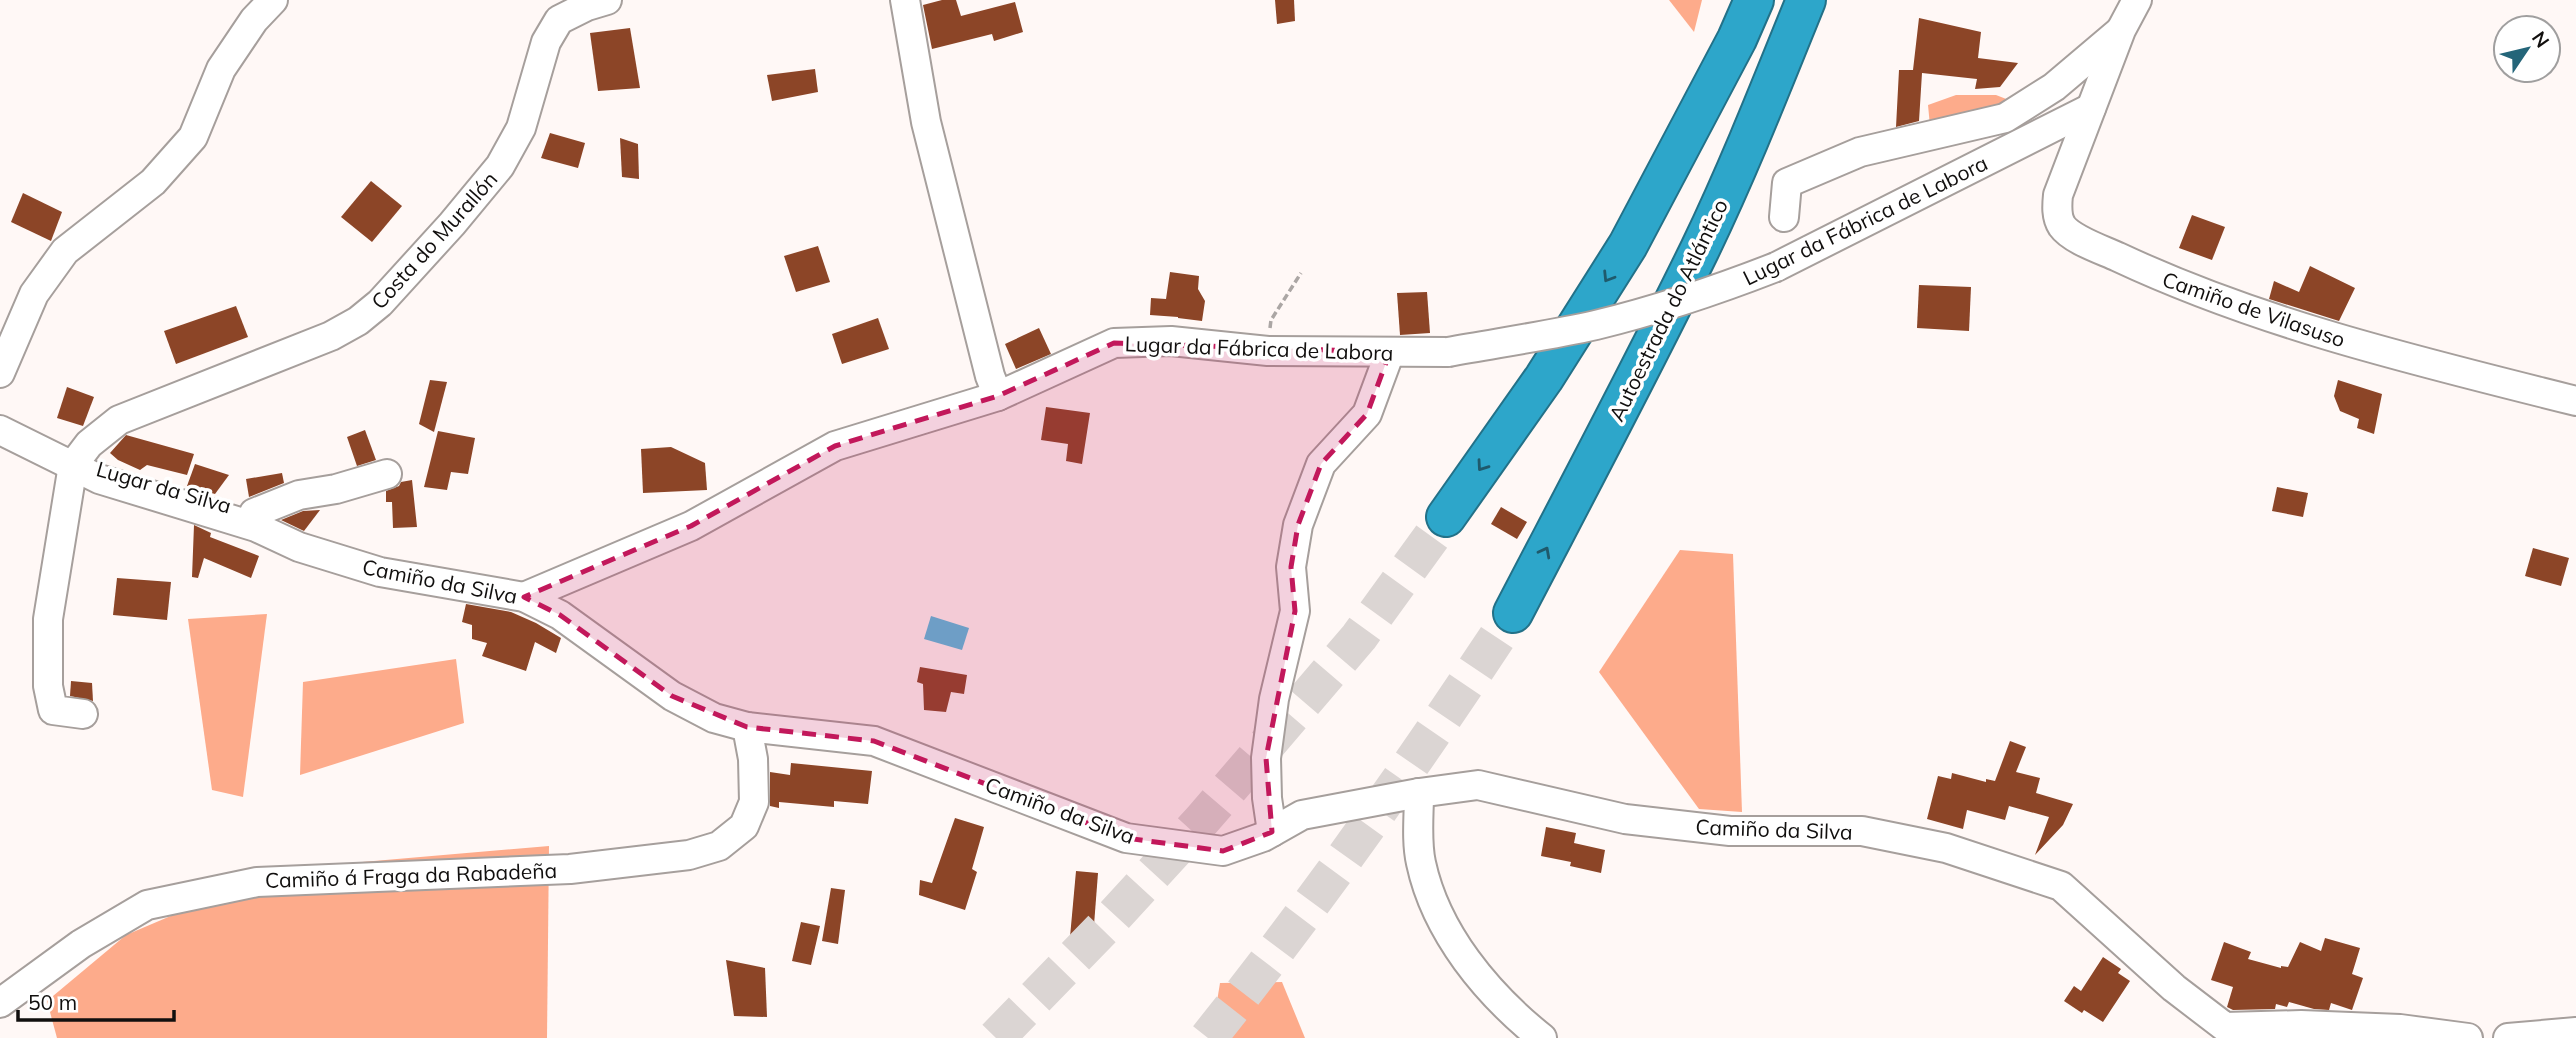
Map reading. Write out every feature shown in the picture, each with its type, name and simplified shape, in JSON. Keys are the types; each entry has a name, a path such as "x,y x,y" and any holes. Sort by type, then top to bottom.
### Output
{"highway":[{"path":"1628,245 1736,0"},
{"path":"1446,517 1544,378 1628,245 1737,39 1754,0"},
{"name":"Autoestrada do Atlántico","path":"1513,613 1622,405 1700,248 1759,116 1806,0"},
{"path":"1700,248 1823,0"}],"street":[{"path":"0,373 34,294 65,251 152,182 193,137 220,69 254,20 273,0"},
{"name":"Costa do Murallón","path":"73,465 89,444 119,420 331,336 358,321 380,303 452,224 500,166 522,128 546,42 559,20 587,6 607,0"},
{"path":"905,0 926,122 989,376 998,396"},
{"path":"2091,108 2121,30 2137,0"},
{"path":"1784,217 1787,183 1860,152 2005,118 2054,87 2121,30"},
{"name":"Lugar da Fábrica de Labora","path":"524,597 691,526 835,446 998,396 1114,344 1171,341 1268,351 1448,352 1645,313 1776,267 2091,108"},
{"name":"Camiño de Vilasuso","path":"2091,108 2058,195 2057,212 2062,226 2082,240 2168,281 2312,331 2576,401"},
{"path":"1272,832 1267,798 1266,758 1274,699 1295,611 1291,567 1298,526 1321,464 1367,414 1390,352"},
{"name":"Camiño da Silva","path":"0,430 99,479 256,527 299,547 380,572 524,597 560,615 672,696 714,718 747,727 874,740 1126,838 1223,851 1272,832 1303,816 1419,793 1478,785 1625,819 1730,831 1862,831 1946,848 2061,886 2174,988 2225,1027 2301,1025 2400,1029 2468,1038"},
{"path":"73,465 48,620 48,686 52,710 83,714"},
{"name":"Lugar da Silva","path":"73,465 101,465 254,513 299,547"},
{"name":"Lugar da Silva","path":"254,513 299,495 336,489 387,474"},
{"name":"Camiño á Fraga da Rabadeña","path":"0,1003 81,944 146,905 257,882 570,869 689,855 719,846 744,826 754,802 753,759 747,727"},
{"path":"1419,793 1420,861 1437,913 1471,967 1525,1024 1542,1038"},
{"path":"2508,1038 2576,1032"}],"path":[{"path":"1268,351 1271,320 1301,273"}],"highlighted area":[{"path":"1114,343 1390,352 1367,414 1321,464 1298,525 1291,567 1295,611 1266,758 1272,832 1223,851 1126,838 874,741 747,727 672,696 560,615 524,597 691,526 835,446 998,396"}],"shaded area":[{"path":"1669,0 1702,0 1694,32"},
{"path":"1956,95 1996,95 2019,104 1930,126 1928,105"},
{"path":"1680,550 1733,554 1742,812 1699,809 1599,672"},
{"path":"267,614 243,797 212,790 188,619"},
{"path":"456,659 464,723 300,775 303,682"},
{"path":"549,846 547,1038 57,1038 47,1001 126,935 281,869"},
{"path":"1282,982 1305,1038 1211,1038 1220,983"}],"water":[{"path":"931,616 969,628 962,650 924,639"}],"building":[{"path":"956,0 961,16 1015,2 1023,32 994,41 992,34 932,49 923,5"},
{"path":"1275,0 1294,0 1295,21 1277,24"},
{"path":"1919,18 1981,32 1978,58 2018,63 2000,87 1975,89 1977,79 1922,73 1919,121 1896,127 1899,70 1913,70"},
{"path":"630,28 640,88 598,91 590,33"},
{"path":"815,69 818,92 772,101 767,75"},
{"path":"550,133 585,143 578,168 541,158"},
{"path":"620,138 638,144 639,179 622,177"},
{"path":"371,181 402,206 372,242 341,217"},
{"path":"23,193 62,212 51,241 11,222"},
{"path":"2192,215 2225,227 2212,260 2179,248"},
{"path":"818,246 830,282 796,292 784,256"},
{"path":"2310,266 2355,288 2339,321 2269,299 2274,281 2299,292"},
{"path":"1170,272 1199,276 1198,289 1205,301 1202,321 1150,315 1151,298 1166,299"},
{"path":"1919,285 1971,287 1969,331 1917,328"},
{"path":"1427,292 1430,333 1400,335 1397,293"},
{"path":"236,306 248,337 176,364 164,331"},
{"path":"878,318 889,349 842,364 832,334"},
{"path":"1039,328 1051,354 1016,369 1005,344"},
{"path":"430,380 447,382 434,432 419,424"},
{"path":"2338,380 2382,394 2374,434 2357,428 2359,419 2340,411 2334,396"},
{"path":"67,387 94,397 83,426 57,418"},
{"path":"1046,407 1090,413 1082,464 1066,461 1068,444 1041,440"},
{"path":"365,430 376,460 357,466 347,437"},
{"path":"438,431 475,438 468,474 451,472 447,490 424,487"},
{"path":"126,435 194,454 187,475 147,465 140,470 118,460 110,453"},
{"path":"671,447 705,463 707,490 643,493 641,449"},
{"path":"195,464 229,475 215,494 187,486"},
{"path":"282,473 284,483 249,497 246,479"},
{"path":"412,480 417,527 393,528 392,502 386,502 386,491 399,486 401,482"},
{"path":"2277,487 2308,493 2303,517 2272,511"},
{"path":"1501,507 1527,522 1517,539 1491,524"},
{"path":"320,510 304,531 281,520 303,511"},
{"path":"194,525 211,533 210,537 259,556 251,578 204,558 198,578 192,577"},
{"path":"2533,548 2569,558 2561,586 2525,576"},
{"path":"117,578 171,582 167,620 113,615"},
{"path":"466,604 511,612 536,623 561,638 556,653 535,642 526,671 482,656 487,643 472,639 472,625 462,622"},
{"path":"920,667 967,675 964,694 951,692 946,712 924,710 923,684 917,682"},
{"path":"71,681 92,683 93,701 70,696"},
{"path":"2010,741 2026,747 2016,772 2040,778 2036,793 2073,804 2063,825 2035,855 2049,817 2009,806 2005,820 1967,810 1963,829 1927,819 1938,776 1951,779 1952,773 1986,782 1986,779 1995,781"},
{"path":"791,763 872,771 868,804 834,801 834,807 779,802 779,808 770,806 770,772 790,775"},
{"path":"955,818 984,827 972,869 977,872 965,910 919,895 920,880 932,883"},
{"path":"1546,827 1576,833 1574,843 1605,850 1601,873 1570,866 1571,862 1541,856"},
{"path":"1076,871 1098,873 1093,938 1070,937"},
{"path":"831,888 845,890 838,944 822,941"},
{"path":"801,922 820,926 811,965 792,961"},
{"path":"2325,938 2360,948 2352,974 2363,978 2352,1010 2331,1003 2329,1010 2289,1002 2287,1007 2276,1004 2275,1009 2233,1010 2227,1007 2233,987 2211,980 2224,942 2251,952 2248,959 2281,968 2288,967 2300,942 2321,951"},
{"path":"2103,957 2121,969 2118,973 2130,981 2103,1022 2064,1001 2074,986 2081,991"},
{"path":"726,960 765,968 767,1017 734,1016"}],"tunnel":[{"path":"996,1038 1103,928 1202,820 1359,637 1446,517"},
{"path":"1208,1038 1365,829 1513,613"}]}
